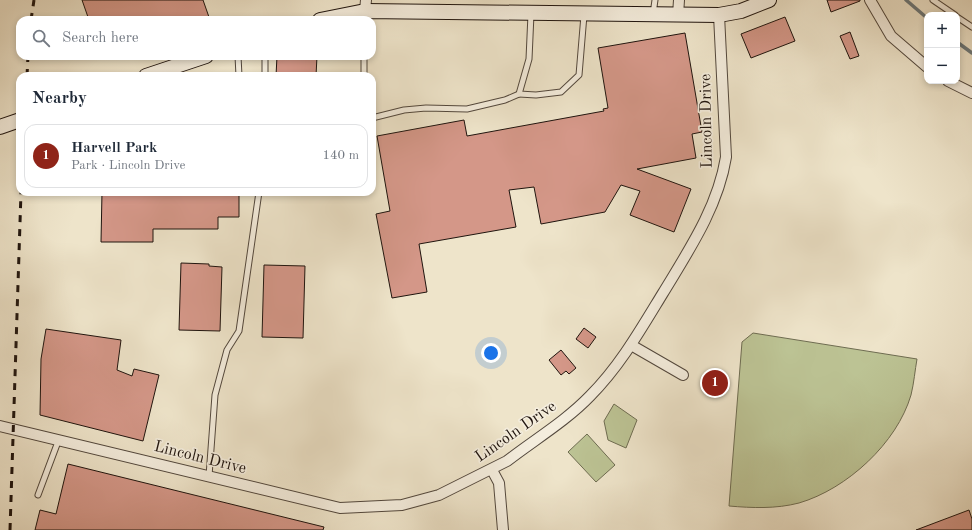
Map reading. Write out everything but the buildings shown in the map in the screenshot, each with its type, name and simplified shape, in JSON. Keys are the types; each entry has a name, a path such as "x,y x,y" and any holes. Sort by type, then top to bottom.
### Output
{"street":[{"path":"678,15 679,0"},
{"path":"336,16 365,9 584,14 719,15 741,11 769,0"},
{"path":"870,0 891,36 924,64"},
{"name":"Lincoln Drive","path":"0,426 340,508 361,508 402,504 439,495 492,470 506,461 590,396 632,345 688,251 715,200 723,178 726,157 719,15"},
{"path":"158,72 194,60"},
{"path":"954,84 972,93"},
{"path":"0,127 16,121"},
{"path":"632,345 683,375"},
{"path":"492,470 499,483 503,530"}],"lane":[{"path":"653,15 655,0"},
{"path":"933,0 950,12"},
{"path":"519,94 529,59 531,13"},
{"path":"376,117 404,110 426,108 467,109 505,100 519,94 536,95 561,92 579,75 584,14"},
{"path":"960,19 972,27"},
{"path":"238,60 239,72"},
{"path":"265,60 265,72"},
{"path":"364,60 364,72"},
{"path":"209,476 215,395 227,350 239,331 258,196"},
{"path":"38,495 59,439"}],"green space":[{"path":"753,333 917,359 911,395 904,413 882,447 868,462 835,487 799,503 764,508 729,506 742,342"},
{"path":"614,404 637,420 626,448 608,440 604,421"},
{"path":"587,434 615,465 596,482 568,452"}],"waterway":[{"path":"906,0 924,15"},
{"path":"960,44 972,53"}],"railway":[{"path":"32,16 34,0"},
{"path":"27,72 28,60"},
{"path":"10,530 21,196"}],"place":[{"name":"Harvell Park","path":"715,383"}]}
